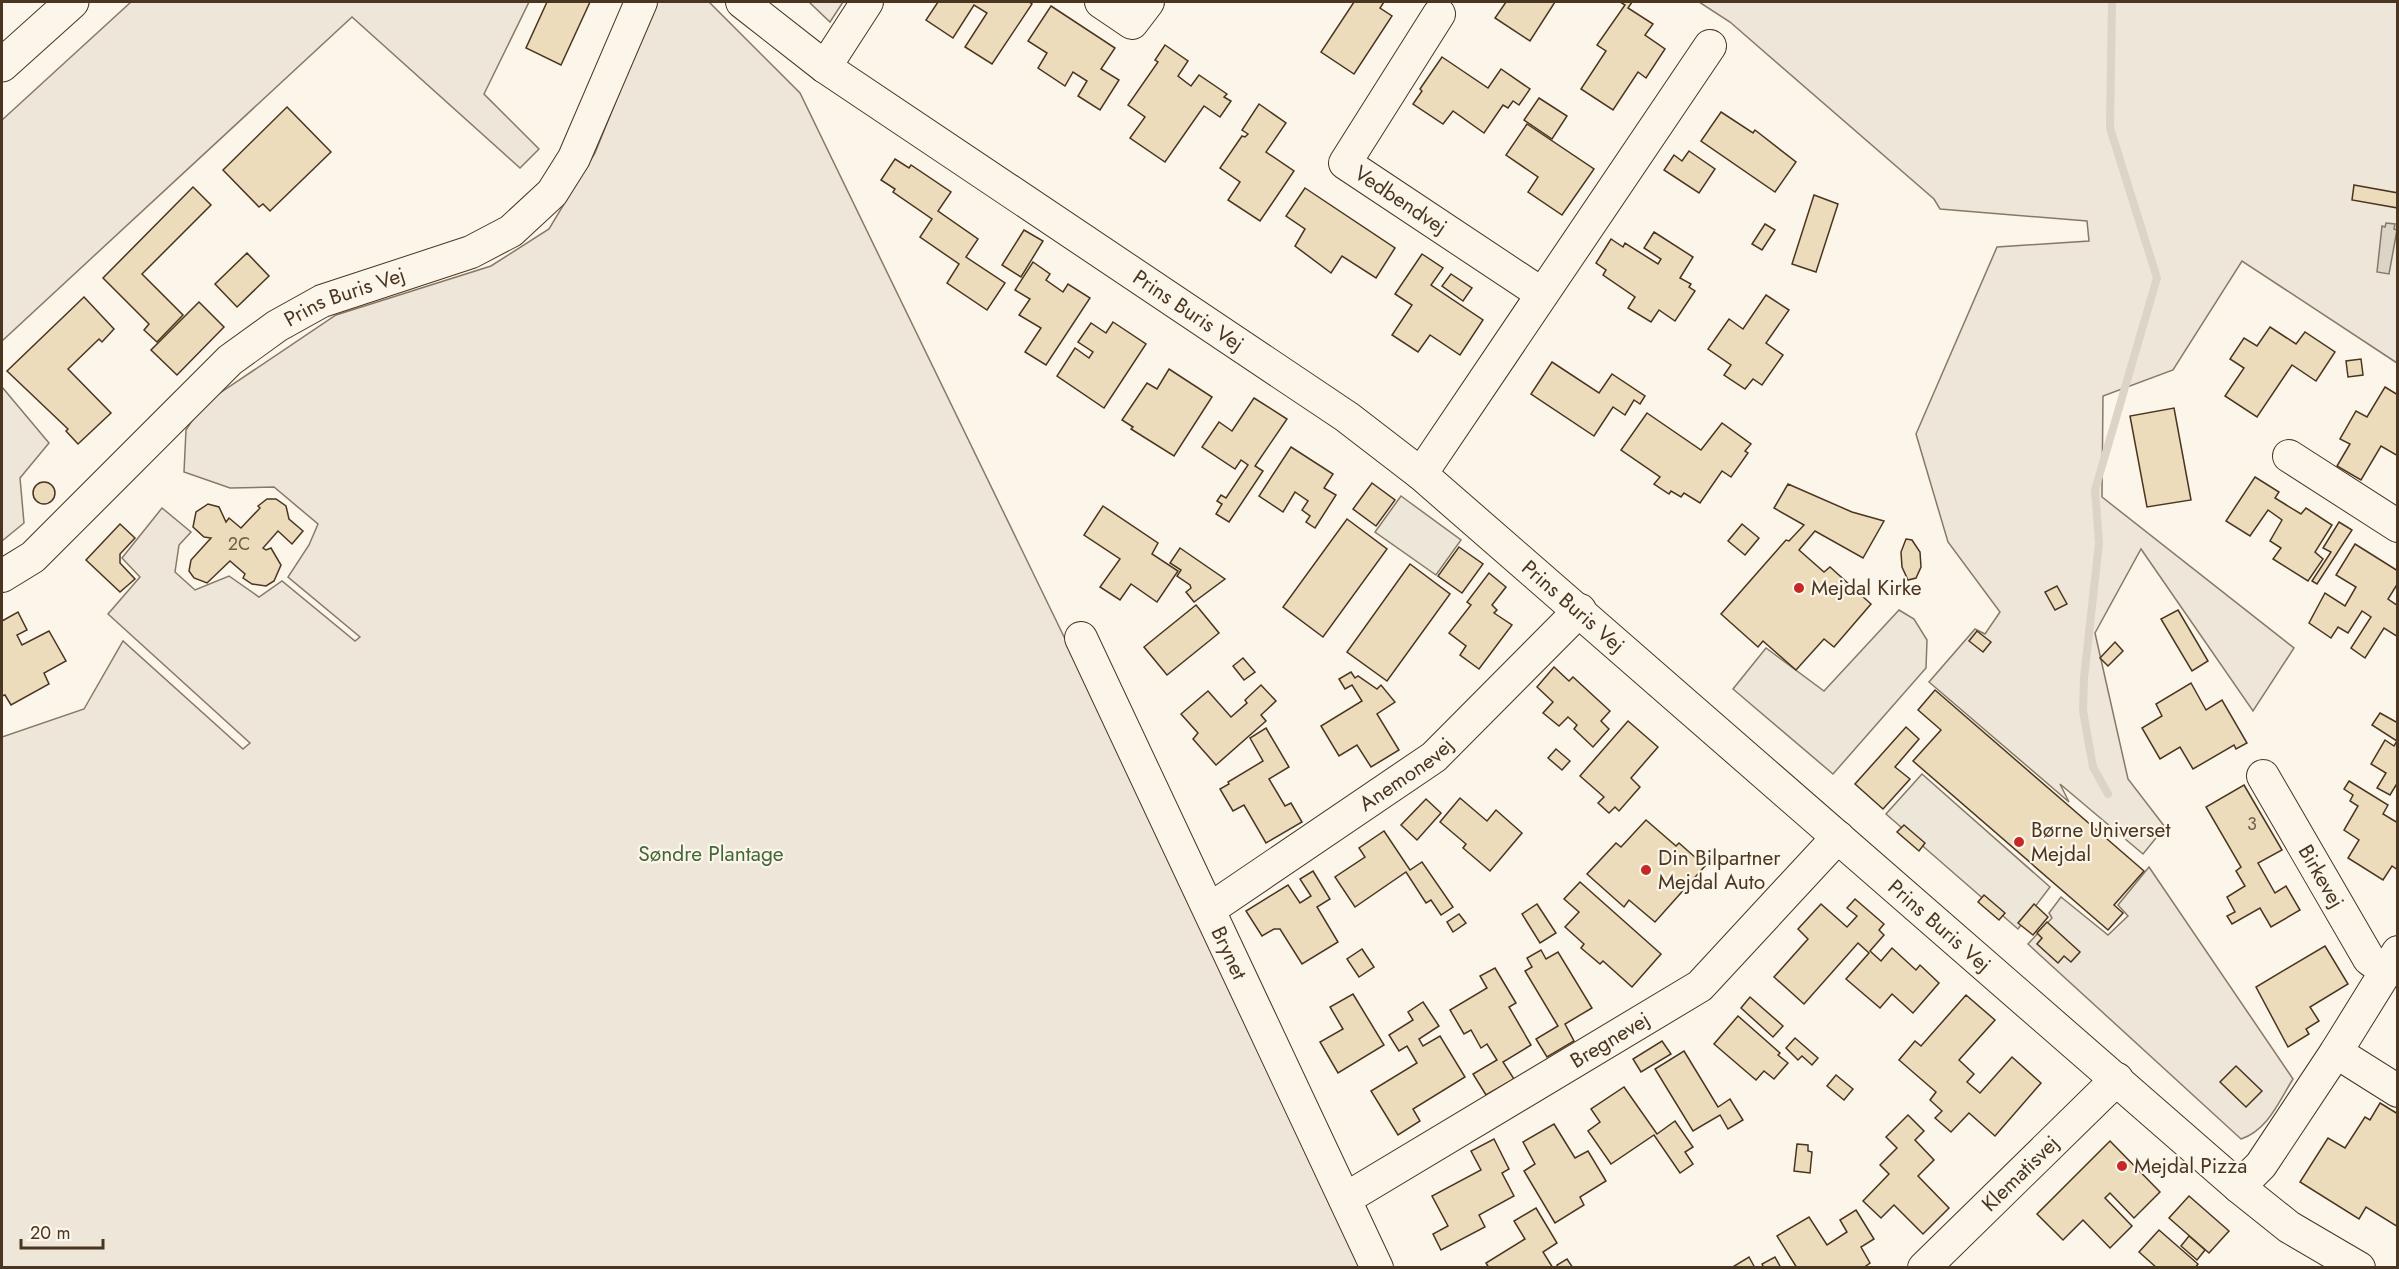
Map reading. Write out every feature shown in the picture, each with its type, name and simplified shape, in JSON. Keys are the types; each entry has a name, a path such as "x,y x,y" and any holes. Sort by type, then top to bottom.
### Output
{"main road":[{"path":"2,66 72,2"}],"street":[{"name":"Prins Buris Vej","path":"2,576 33,557 230,360 278,326 322,302 471,252 511,231 552,193 574,158 641,2"},
{"name":"Prins Buris Vej","path":"742,2 825,67 1347,417 1421,474 2117,1078 2239,1187 2289,1227 2359,1268"},
{"path":"825,67 867,2"},
{"path":"1101,2 1132,23 1148,2"},
{"name":"Vedbendvej","path":"1439,14 1346,163 1542,294"},
{"path":"1421,474 1710,46"},
{"path":"2289,456 2397,526"},
{"name":"Anemonevej","path":"1210,909 1434,758 1580,610"},
{"name":"Brynet","path":"1081,638 1377,1268"},
{"name":"Birkevej","path":"2239,1187 2261,1165 2336,1052 2392,961 2369,959 2263,776"},
{"name":"Bregnevej","path":"1345,1199 1700,986 1838,837"},
{"path":"2336,1052 2397,1091"},
{"name":"Klematisvej","path":"1924,1268 2117,1078"}],"green space":[{"path":"131,2 529,2 484,94 539,149 520,168 352,17 2,341 2,120"},
{"name":"Søndre Plantage","path":"656,2 709,2 800,93 1370,1267 2,1267 2,737 84,709 123,641 243,749 250,743 108,614 140,577 122,558 162,508 191,532 179,545 175,572 195,590 229,576 259,597 282,581 355,641 360,637 288,577 309,545 318,524 274,487 230,488 184,472 186,430 202,405 336,315 491,266 549,229 595,153"},
{"path":"809,2 843,2 830,22"},
{"path":"1699,2 2397,2 2397,363 2242,261 2173,370 2103,396 2102,497 2294,648 2253,711 2141,549 2095,633 2128,779 2165,827 2143,854 2060,784 2069,802 1929,682 1975,629 1985,634 2000,612 1948,542 1916,434 1997,247 2089,241 2087,221 1940,209 1934,199 1730,22"},
{"path":"2,387 49,443 20,478 24,523 2,541"},
{"path":"2149,867 2293,1079 2266,1122 2259,1129 2241,1139 2028,944 2052,918 2049,913 2061,897 2108,935 2128,916 2118,905"}],"shaded area":[{"path":"2386,223 2395,224 2394,229 2397,230 2389,274 2377,272 2382,226 2385,227"},
{"path":"1401,496 1461,540 1436,575 1375,532"},
{"path":"1899,610 1914,619 1927,640 1926,668 1833,774 1733,689 1766,648 1824,691"},
{"path":"1922,774 2050,887 2018,929 1886,814"}],"building":[{"path":"547,2 590,2 561,65 526,48"},
{"path":"938,2 1029,2 1032,4 992,64 965,47 987,13 974,5 953,38 926,20"},
{"path":"1354,2 1384,2 1380,8 1392,16 1354,74 1321,52"},
{"path":"1506,2 1555,2 1530,41 1495,18"},
{"path":"1620,2 1632,2 1628,8 1653,24 1645,35 1665,49 1646,78 1638,72 1613,110 1581,89 1606,51 1597,45 1625,5"},
{"path":"1051,6 1115,48 1101,69 1119,80 1100,110 1078,96 1087,81 1073,72 1065,86 1038,68 1047,53 1028,41"},
{"path":"1165,45 1188,61 1178,76 1191,86 1199,75 1227,94 1224,97 1231,101 1220,117 1204,106 1165,162 1130,138 1145,117 1128,105 1158,62 1155,60"},
{"path":"1442,57 1488,88 1501,69 1530,89 1519,105 1513,101 1508,108 1503,105 1484,133 1453,111 1443,124 1413,104 1422,91 1420,89"},
{"path":"1539,98 1567,116 1552,139 1524,120"},
{"path":"1259,104 1286,123 1266,152 1294,171 1260,221 1228,200 1240,182 1220,168 1242,136 1245,137 1248,134 1242,130"},
{"path":"287,107 331,152 270,211 263,204 259,207 223,170"},
{"path":"1721,112 1753,133 1755,130 1796,162 1775,192 1701,141"},
{"path":"1527,124 1594,169 1562,215 1528,192 1538,177 1506,155"},
{"path":"1689,151 1715,169 1699,193 1664,170 1674,155 1682,161"},
{"path":"895,159 909,168 911,165 951,192 938,211 978,239 966,257 1005,283 987,310 947,283 959,264 920,237 932,219 893,192 895,189 881,180"},
{"path":"2354,185 2398,193 2398,208 2352,200"},
{"path":"193,187 211,205 142,274 183,315 157,342 144,330 149,324 103,278"},
{"path":"1305,188 1395,248 1376,278 1342,256 1331,273 1295,246 1305,229 1286,216"},
{"path":"1814,195 1838,204 1816,272 1792,264"},
{"path":"1765,224 1775,230 1762,250 1752,244"},
{"path":"1024,230 1043,241 1021,277 1002,265"},
{"path":"1654,232 1693,257 1680,278 1691,284 1689,287 1695,291 1675,321 1659,310 1651,322 1628,308 1635,297 1603,275 1606,270 1596,263 1611,239 1623,247 1625,243 1658,264 1661,259 1644,248"},
{"path":"247,253 269,276 237,307 215,284"},
{"path":"1422,254 1443,268 1431,285 1483,320 1460,355 1430,335 1418,352 1392,335 1412,305 1395,294"},
{"path":"1033,262 1050,274 1046,280 1063,292 1068,284 1090,298 1046,365 1025,352 1041,328 1019,315 1030,299 1015,290"},
{"path":"1451,274 1472,288 1463,301 1442,286"},
{"path":"1766,295 1789,310 1766,343 1783,355 1762,385 1753,379 1745,389 1724,375 1731,365 1708,349 1729,319 1743,329"},
{"path":"84,297 114,329 102,342 99,339 68,369 111,413 78,444 66,431 68,429 7,371"},
{"path":"199,302 224,327 177,375 151,350"},
{"path":"1113,322 1146,344 1104,408 1057,376 1075,348 1089,358 1093,352 1078,342 1091,323 1106,333"},
{"path":"2270,327 2296,344 2305,332 2335,352 2316,381 2292,365 2257,417 2225,396 2244,368 2230,359 2244,338 2257,346"},
{"path":"2361,359 2363,375 2348,377 2346,361"},
{"path":"1552,362 1599,393 1612,374 1645,396 1640,404 1634,400 1625,415 1613,407 1594,436 1531,394"},
{"path":"1169,369 1212,397 1174,456 1131,429 1133,427 1122,420 1147,383 1157,389"},
{"path":"2385,387 2398,395 2398,456 2381,446 2361,480 2337,466 2350,444 2340,439 2356,411 2367,417"},
{"path":"1254,398 1287,419 1255,466 1263,471 1229,522 1216,514 1222,504 1217,501 1221,495 1226,498 1248,465 1241,460 1235,469 1202,447 1219,422 1232,431"},
{"path":"2174,408 2191,500 2147,507 2130,416"},
{"path":"1647,413 1701,450 1722,423 1751,444 1745,451 1748,453 1731,477 1722,471 1700,503 1684,493 1681,497 1671,491 1669,494 1654,484 1660,477 1621,450"},
{"path":"1291,447 1333,474 1324,488 1336,495 1315,528 1306,522 1310,516 1302,510 1308,501 1295,492 1283,512 1259,496"},
{"path":"2255,477 2279,492 2275,498 2301,514 2306,508 2332,525 2315,552 2323,559 2308,581 2273,559 2281,548 2270,541 2282,520 2268,510 2250,536 2226,521"},
{"path":"44,482 52,485 55,493 52,501 44,504 36,501 33,493 36,485"},
{"path":"1372,483 1395,500 1376,526 1353,509"},
{"name":"Mejdal Kirke","path":"1788,484 1852,512 1884,521 1863,558 1815,531 1799,550 1824,572 1830,567 1871,604 1834,647 1824,639 1796,670 1763,641 1758,647 1721,614 1786,540 1789,541 1804,525 1774,508"},
{"path":"267,499 276,499 286,506 289,519 303,531 292,544 278,531 263,548 266,550 271,548 281,565 274,581 266,586 252,584 243,578 245,574 230,561 207,583 194,578 189,571 191,560 211,538 204,537 193,527 196,512 208,504 219,507 226,522 229,518 241,528 260,508 258,506"},
{"path":"1103,506 1158,543 1152,554 1178,571 1157,602 1131,584 1120,600 1100,587 1120,559 1084,535"},
{"path":"1347,519 1387,549 1323,637 1283,607"},
{"path":"2339,522 2352,530 2317,584 2312,581 2331,552 2323,548"},
{"path":"120,524 135,538 120,554 120,563 135,579 120,592 86,560"},
{"path":"1742,524 1759,538 1745,555 1728,541"},
{"path":"1906,539 1912,540 1920,552 1921,567 1916,578 1908,580 1902,567 1901,552"},
{"path":"2355,544 2398,571 2398,583 2388,599 2398,606 2398,637 2384,628 2365,658 2351,648 2371,617 2362,611 2348,633 2338,627 2331,638 2309,623 2325,593 2345,606 2356,587 2336,575"},
{"path":"1459,547 1483,564 1462,593 1438,576"},
{"path":"1180,548 1225,579 1194,602 1186,592 1191,588 1190,585 1177,576 1181,570 1170,563"},
{"path":"1410,564 1450,594 1387,681 1347,652"},
{"path":"1489,573 1506,587 1492,605 1497,610 1494,613 1512,625 1479,669 1460,655 1466,646 1449,633 1471,605 1467,602"},
{"path":"2057,586 2067,604 2055,610 2045,592"},
{"path":"1196,605 1219,633 1167,675 1144,647"},
{"path":"2178,610 2208,661 2192,671 2161,619"},
{"path":"18,612 27,630 17,635 22,645 49,631 66,661 44,673 49,684 11,705 5,695 2,696 2,621"},
{"path":"1977,631 1991,642 1983,652 1969,641"},
{"path":"2115,642 2123,651 2108,666 2100,658"},
{"path":"1243,658 1255,672 1244,680 1233,666"},
{"path":"1554,667 1569,681 1573,677 1610,711 1601,721 1609,729 1593,747 1574,729 1577,725 1568,717 1559,726 1543,713 1553,702 1537,687"},
{"path":"1351,672 1355,678 1358,676 1377,689 1381,685 1395,702 1377,714 1399,750 1371,767 1357,745 1339,756 1321,726 1362,701 1352,685 1345,689 1339,679"},
{"path":"2191,683 2206,710 2222,700 2247,743 2236,749 2234,745 2193,769 2180,747 2160,759 2142,728 2162,716 2156,704"},
{"path":"1261,685 1276,701 1261,715 1266,721 1216,765 1193,739 1198,733 1181,714 1208,691 1231,717 1247,703 1245,700"},
{"path":"1935,690 2144,871 2114,905 2123,913 2108,930 1913,761 1941,730 1918,710"},
{"path":"2380,713 2398,723 2398,782 2390,795 2377,788 2386,773 2371,764 2385,740 2394,746 2397,741 2372,725"},
{"path":"1628,721 1658,747 1631,778 1640,787 1619,811 1615,807 1609,813 1598,803 1604,797 1580,776"},
{"path":"1906,727 1919,739 1895,767 1910,779 1883,809 1855,784"},
{"path":"1266,728 1289,767 1269,779 1285,806 1291,803 1302,822 1266,843 1244,805 1233,811 1220,789 1263,761 1250,738"},
{"path":"1556,749 1570,761 1562,770 1548,758"},
{"path":"2349,781 2388,805 2383,814 2398,823 2398,870 2392,866 2383,880 2348,858 2359,840 2344,830 2358,806 2350,801 2353,795 2344,789"},
{"path":"2244,785 2282,850 2258,863 2275,893 2286,886 2300,910 2271,927 2260,908 2232,924 2227,916 2235,912 2227,897 2245,886 2236,871 2241,867 2206,807"},
{"path":"1460,798 1487,821 1496,810 1522,833 1490,871 1463,848 1466,844 1440,822"},
{"path":"1426,799 1441,813 1417,840 1401,825"},
{"name":"Din Bilpartner Mejdal Auto","path":"1646,820 1676,846 1679,843 1705,866 1655,922 1629,900 1624,907 1587,874 1616,843 1621,847"},
{"path":"1904,825 1925,843 1919,851 1897,832"},
{"path":"1384,831 1410,870 1422,862 1453,907 1441,915 1431,900 1426,903 1406,872 1355,907 1335,877 1365,857 1359,848"},
{"path":"1313,871 1330,899 1317,907 1338,942 1302,964 1280,929 1274,929 1262,936 1246,911 1288,885 1300,903 1311,896 1300,879"},
{"path":"1580,882 1661,954 1632,987 1603,961 1600,964 1581,948 1584,944 1565,927 1579,912 1564,899"},
{"path":"1984,895 2005,913 1999,920 1978,902"},
{"path":"1855,899 1884,924 1879,930 1884,935 1870,951 1881,961 1892,948 1916,970 1920,965 1939,983 1913,1013 1892,994 1880,1008 1846,979 1869,953 1858,943 1804,1004 1774,977 1808,939 1798,929 1821,904 1847,927 1857,916 1847,908"},
{"path":"1537,904 1556,933 1540,943 1522,914"},
{"path":"2034,904 2048,917 2033,935 2018,923"},
{"path":"1459,914 1466,923 1453,932 1447,922"},
{"path":"2047,922 2080,952 2071,962 2064,956 2058,963 2037,944 2042,938 2037,933"},
{"path":"2325,946 2348,984 2310,1007 2319,1021 2306,1029 2309,1034 2288,1047 2256,987"},
{"path":"1362,949 1374,967 1359,977 1347,959"},
{"path":"1541,950 1546,959 1558,952 1592,1008 1565,1024 1574,1041 1547,1057 1536,1039 1558,1026 1525,971 1532,967 1527,958"},
{"path":"1495,968 1516,1003 1509,1007 1531,1045 1503,1062 1514,1079 1486,1095 1473,1074 1497,1060 1487,1044 1481,1048 1471,1030 1464,1034 1450,1010 1487,988 1480,976"},
{"path":"1353,994 1384,1045 1338,1073 1320,1042 1343,1029 1330,1007"},
{"path":"1966,995 1995,1020 1959,1060 1974,1074 1967,1082 1980,1093 2012,1057 2041,1083 1995,1136 1969,1113 1951,1132 1935,1118 1942,1111 1930,1100 1936,1092 1899,1060 1915,1041 1921,1046"},
{"path":"1750,997 1783,1026 1773,1037 1741,1008"},
{"path":"1423,1002 1439,1026 1419,1039 1423,1046 1440,1036 1465,1077 1413,1109 1420,1121 1398,1135 1371,1091 1417,1063 1407,1046 1399,1051 1389,1035 1413,1020 1408,1012"},
{"path":"1738,1016 1780,1053 1778,1055 1788,1063 1774,1079 1764,1071 1756,1080 1714,1044"},
{"path":"1795,1038 1818,1058 1812,1065 1802,1056 1798,1060 1786,1048"},
{"path":"1662,1041 1671,1054 1641,1072 1633,1059"},
{"path":"1684,1051 1718,1107 1730,1099 1743,1120 1728,1129 1720,1115 1693,1131 1655,1069"},
{"path":"2236,1066 2262,1091 2246,1107 2220,1082"},
{"path":"1836,1075 1853,1089 1844,1100 1827,1086"},
{"path":"1624,1087 1657,1134 1675,1121 1693,1147 1685,1152 1693,1164 1680,1173 1654,1135 1611,1164 1588,1131 1600,1122 1591,1109"},
{"path":"2380,1103 2398,1114 2398,1227 2366,1207 2359,1219 2300,1182 2328,1138 2345,1148 2365,1117 2370,1120"},
{"path":"1908,1115 1924,1131 1915,1140 1934,1160 1918,1176 1949,1208 1923,1234 1894,1205 1881,1218 1863,1201 1889,1174 1880,1165 1897,1148 1886,1137"},
{"path":"1554,1124 1575,1158 1588,1151 1606,1181 1580,1197 1584,1205 1555,1223 1524,1171 1535,1164 1523,1142"},
{"path":"1494,1139 1509,1169 1502,1173 1514,1196 1479,1215 1485,1227 1441,1250 1433,1234 1448,1226 1432,1196 1481,1170 1471,1151"},
{"path":"2110,1141 2160,1192 2134,1218 2110,1193 2105,1198 2132,1226 2110,1248 2083,1220 2063,1240 2037,1214"},
{"path":"1797,1144 1808,1145 1808,1151 1812,1152 1810,1173 1794,1171"},
{"path":"2189,1196 2229,1231 2209,1253 2169,1218"},
{"path":"1536,1208 1557,1243 1543,1252 1553,1268 1489,1268 1486,1263 1525,1239 1514,1221"},
{"path":"1856,1210 1874,1239 1861,1247 1870,1263 1863,1268 1797,1268 1777,1236 1809,1217 1827,1245 1847,1232 1840,1220"},
{"path":"2159,1230 2198,1264 2195,1268 2157,1268 2139,1252"},
{"path":"2189,1236 2205,1250 2197,1260 2181,1246"},
{"path":"1749,1257 1755,1268 1731,1268"},
{"path":"1775,1257 1781,1268 1764,1268 1762,1264"},
{"path":"1567,1259 1573,1268 1558,1268 1557,1265"}],"waterway":[{"path":"2108,794 2093,767 2083,711 2084,678 2099,543 2095,490 2157,278 2110,128 2112,2"}],"place":[{"name":"Mejdal Kirke","path":"1799,588"},
{"name":"Børne Universet Mejdal","path":"2019,842"},
{"name":"Din Bilpartner Mejdal Auto","path":"1646,870"},
{"name":"Mejdal Pizza","path":"2122,1166"}]}
